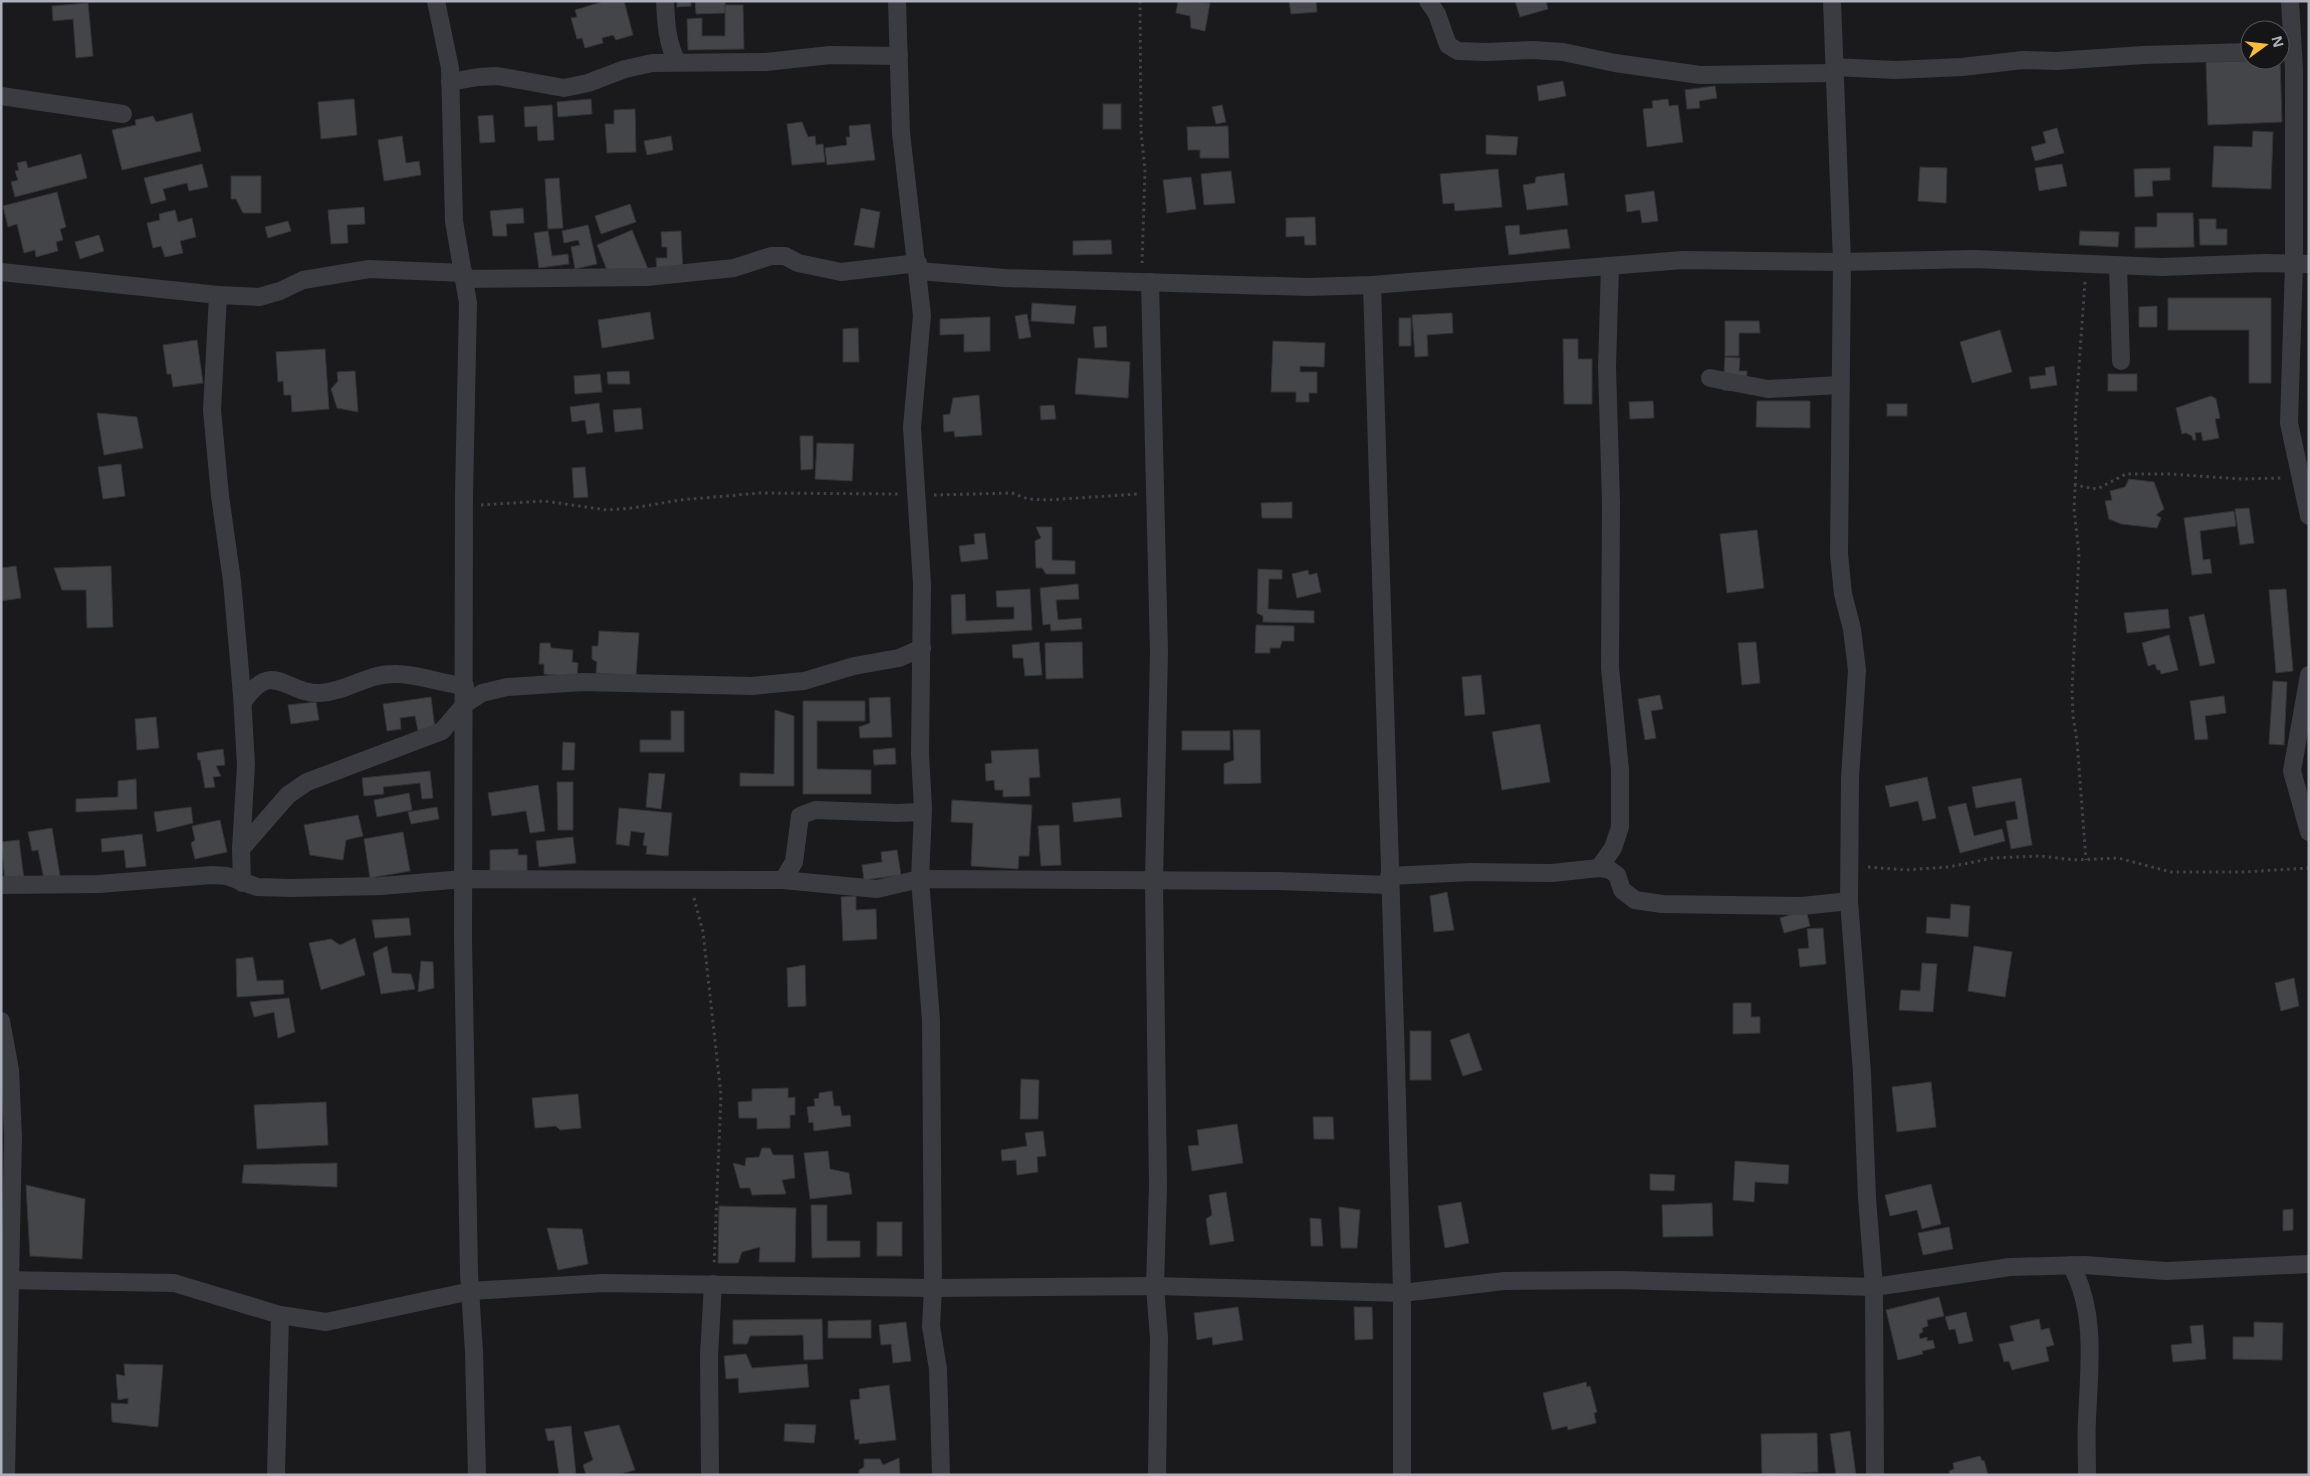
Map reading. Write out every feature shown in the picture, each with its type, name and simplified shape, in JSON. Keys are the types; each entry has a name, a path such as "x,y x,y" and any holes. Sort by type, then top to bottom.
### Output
{"street":[{"path":"436,1 450,68 454,221 464,276 468,326 464,504 463,940 476,1475"},
{"path":"665,1 668,36 671,50 677,62"},
{"path":"897,1 901,132 922,315 912,427 922,584 920,754 922,812 920,879 931,1020 934,1288 931,1326 938,1369 940,1475"},
{"path":"1428,1 1437,14 1448,45 1458,51 1533,50 1563,52 1615,63 1700,75 1834,70 1895,70 1962,67 2023,60 2056,61 2143,55 2240,52"},
{"path":"1832,1 1842,262 1839,554 1843,594 1852,629 1857,670 1850,769 1849,901 1862,1073 1867,1198 1874,1287 1875,1475"},
{"path":"2288,20 2290,1"},
{"path":"450,82 478,76 497,76 564,88 588,83 634,67 652,63 766,62 830,55 899,56"},
{"path":"2288,70 2301,264 2289,423 2309,516"},
{"path":"1,96 123,114"},
{"path":"1,272 218,295 260,297 280,291 303,280 369,268 464,276 647,277 734,268 771,256 785,256 798,263 841,272 918,267 1005,278 1209,283 1266,287 1372,285 1683,260 1842,262 1974,259 2162,267 2264,263 2301,264"},
{"path":"1599,868 1613,848 1620,827 1620,770 1610,668 1611,503 1607,367 1610,266"},
{"path":"2118,266 2121,361"},
{"path":"1146,282 1155,494 1159,652 1154,882 1158,1186 1155,1286 1158,1338 1157,1475"},
{"path":"1372,285 1402,1293 1402,1475"},
{"path":"218,295 212,410 220,496 232,581 243,702 246,764 241,849 242,883"},
{"path":"1710,378 1768,389 1840,385"},
{"path":"243,702 255,686 273,680 317,693 338,690 375,676 394,674 413,675 447,685 465,695 507,687 573,682 752,686 804,680 854,666 899,658 922,648"},
{"path":"2309,675 2292,771 2309,832"},
{"path":"241,849 288,795 307,782 442,731 465,695"},
{"path":"783,880 794,862 800,816 806,812 814,810 922,812"},
{"path":"1,885 99,884 212,875 227,876 257,887 291,888 381,886 464,879 783,880 877,889 920,879 1154,882 1389,881 1471,872 1552,873 1599,868 1610,870 1616,875 1622,890 1635,900 1662,904 1802,906 1849,901"},
{"path":"1,1021 10,1070 13,1137 5,1280 6,1475"},
{"path":"5,1280 174,1283 280,1315 326,1322 471,1292 603,1283 934,1288 1155,1286 1402,1293 1504,1281 1619,1280 1874,1287 2010,1267 2070,1265 2166,1272 2309,1264"},
{"path":"2070,1265 2081,1283 2088,1324 2090,1370 2087,1421 2087,1475"},
{"path":"710,1475 709,1355 713,1284"},
{"path":"276,1475 280,1315"}],"path":[{"path":"1140,1 1141,131 1145,170 1146,282"},
{"path":"2086,264 2081,354 2076,385 2074,509 2079,554 2073,716 2077,740 2086,860"},
{"path":"2074,485 2098,489 2126,474 2169,474 2256,479 2300,477"},
{"path":"464,504 544,501 607,510 633,508 680,500 760,493 915,495 1012,493 1028,498 1048,500 1115,494 1155,494"},
{"path":"1849,860 1873,869 1905,870 1949,867 1993,858 2015,856 2086,860 2118,858 2171,872 2243,872 2309,868"},
{"path":"689,880 703,932 721,1095 713,1284"}],"building":[{"path":"605,1 624,1 633,35 616,40 613,35 602,38 603,43 585,48 582,38 577,39 571,18 577,17 575,10"},
{"path":"677,1 691,1 691,6 677,7"},
{"path":"695,1 725,1 726,13 696,14"},
{"path":"1178,1 1210,3 1205,31 1191,28 1190,16 1176,13"},
{"path":"1289,1 1316,1 1317,12 1291,14"},
{"path":"1515,1 1546,1 1548,9 1520,17"},
{"path":"88,3 93,56 76,58 73,19 53,21 52,6"},
{"path":"725,5 743,5 744,49 688,50 687,19 702,18 702,36 725,36"},
{"path":"2240,61 2240,70 2280,70 2282,122 2208,125 2206,62"},
{"path":"1563,81 1566,96 1539,101 1537,86"},
{"path":"1715,86 1717,98 1699,101 1700,108 1687,109 1685,90"},
{"path":"354,99 357,135 321,139 318,102"},
{"path":"591,99 592,114 558,117 557,102"},
{"path":"1668,99 1669,106 1678,105 1683,142 1647,147 1643,109 1653,108 1652,101"},
{"path":"1103,104 1121,104 1121,129 1103,129"},
{"path":"552,105 554,140 538,141 537,126 525,127 524,107"},
{"path":"1222,105 1226,122 1216,124 1212,107"},
{"path":"635,109 636,152 607,153 605,124 614,124 614,110"},
{"path":"192,113 201,151 122,170 112,130 136,125 135,120 153,116 156,122"},
{"path":"493,115 495,142 480,143 478,116"},
{"path":"802,122 808,137 815,136 816,145 823,144 825,162 792,165 787,124"},
{"path":"870,124 875,160 827,165 825,148 847,145 846,137 850,137 849,126"},
{"path":"1228,126 1229,158 1200,158 1200,150 1188,150 1187,127"},
{"path":"2057,128 2064,153 2035,161 2031,147 2046,143 2043,132"},
{"path":"2253,131 2273,132 2271,189 2212,187 2214,146 2252,147"},
{"path":"1486,135 1518,137 1516,155 1486,154"},
{"path":"402,136 406,163 419,161 421,175 384,181 378,140"},
{"path":"671,136 673,150 647,155 644,141"},
{"path":"81,154 87,178 15,197 11,182 18,180 15,171 19,170 17,163 26,161 28,168"},
{"path":"202,164 208,187 189,191 187,183 163,189 166,200 151,204 144,178"},
{"path":"2062,164 2067,186 2039,191 2035,168"},
{"path":"1920,167 1947,168 1946,203 1918,201"},
{"path":"2170,168 2170,180 2152,181 2153,196 2135,197 2134,169"},
{"path":"1498,169 1502,207 1455,211 1454,203 1443,204 1440,174"},
{"path":"1231,171 1235,203 1204,205 1201,174"},
{"path":"1564,173 1568,205 1527,210 1523,185 1535,183 1536,177"},
{"path":"231,176 261,176 261,213 243,213 236,199 231,199"},
{"path":"1191,177 1196,209 1167,213 1163,180"},
{"path":"559,178 563,228 548,229 545,179"},
{"path":"1654,191 1658,221 1642,223 1640,210 1627,212 1625,195"},
{"path":"57,192 66,227 60,229 63,240 56,242 58,251 36,257 35,250 24,253 17,224 8,227 3,206"},
{"path":"630,204 636,222 601,234 595,216"},
{"path":"364,207 365,224 347,225 348,243 331,244 328,210"},
{"path":"523,208 524,223 506,224 507,236 493,236 490,211"},
{"path":"861,208 880,212 874,248 854,245"},
{"path":"175,210 178,222 192,218 196,237 180,241 183,253 165,257 161,246 153,248 147,223 160,220 159,214"},
{"path":"2157,213 2193,213 2194,247 2135,248 2135,227 2157,227"},
{"path":"1315,217 1316,245 1305,245 1304,236 1286,237 1286,218"},
{"path":"2199,219 2216,219 2216,229 2227,229 2227,245 2200,245"},
{"path":"288,221 291,231 268,238 265,227"},
{"path":"588,225 597,264 575,269 571,247 580,245 578,240 564,243 562,231"},
{"path":"1519,225 1520,235 1567,229 1570,248 1509,255 1505,226"},
{"path":"632,230 648,269 609,275 597,245"},
{"path":"548,231 552,256 568,254 569,264 539,268 534,233"},
{"path":"681,231 683,273 657,274 656,258 667,258 667,247 662,247 661,232"},
{"path":"2080,231 2119,232 2118,247 2079,245"},
{"path":"99,235 104,251 80,259 75,242"},
{"path":"1111,240 1112,254 1073,255 1073,241"},
{"path":"2168,298 2271,298 2271,383 2249,383 2249,330 2168,330"},
{"path":"1032,303 1076,306 1074,324 1031,321"},
{"path":"2157,306 2157,327 2139,327 2139,307"},
{"path":"650,312 654,339 602,348 598,320"},
{"path":"1452,313 1453,333 1427,335 1428,356 1415,357 1412,315"},
{"path":"1027,314 1031,337 1019,339 1015,316"},
{"path":"990,317 990,351 964,352 964,334 940,335 940,319"},
{"path":"1399,318 1411,318 1411,346 1399,346"},
{"path":"1725,321 1759,321 1760,333 1739,333 1739,356 1725,356"},
{"path":"1106,326 1107,347 1095,348 1093,327"},
{"path":"858,328 859,362 843,362 843,329"},
{"path":"2000,330 2012,372 1972,383 1960,342"},
{"path":"1563,339 1578,339 1578,359 1592,359 1592,404 1564,404"},
{"path":"197,340 203,383 173,387 171,374 167,374 163,345"},
{"path":"1273,341 1325,343 1324,367 1300,366 1300,372 1317,372 1317,393 1309,393 1309,402 1296,402 1296,392 1271,392"},
{"path":"325,349 329,409 292,412 291,395 284,395 283,381 278,382 276,352"},
{"path":"1725,357 1740,358 1739,371 1747,371 1746,391 1723,390"},
{"path":"1078,358 1130,362 1128,398 1075,394"},
{"path":"2054,366 2057,385 2031,389 2029,377 2046,375 2045,368"},
{"path":"355,371 358,412 337,408 331,389 338,381 337,372"},
{"path":"629,371 630,384 608,384 607,372"},
{"path":"600,374 602,392 575,394 574,376"},
{"path":"2108,374 2137,374 2137,391 2108,391"},
{"path":"979,395 982,435 955,437 954,431 944,432 943,415 950,414 953,398"},
{"path":"2211,396 2216,399 2220,418 2215,419 2219,438 2203,441 2201,432 2195,433 2196,440 2193,440 2192,436 2186,433 2182,434 2176,408"},
{"path":"1653,401 1654,418 1630,419 1629,402"},
{"path":"1757,401 1810,401 1810,428 1756,427"},
{"path":"599,403 603,432 587,434 585,420 572,422 570,407"},
{"path":"1887,404 1907,404 1907,416 1887,416"},
{"path":"1054,405 1056,419 1041,420 1040,406"},
{"path":"641,408 643,429 615,432 613,410"},
{"path":"97,413 137,417 143,448 104,455"},
{"path":"800,436 813,436 813,469 801,470"},
{"path":"817,443 854,444 852,481 815,479"},
{"path":"121,464 125,496 103,499 98,467"},
{"path":"585,467 588,497 574,498 572,468"},
{"path":"2129,479 2154,482 2164,509 2156,515 2161,518 2157,528 2121,524 2109,519 2105,501 2112,500 2110,491 2125,487"},
{"path":"1292,502 1292,518 1262,518 1261,503"},
{"path":"2249,508 2254,543 2240,545 2235,509"},
{"path":"2234,511 2236,526 2200,531 2203,560 2210,559 2212,573 2192,575 2184,518"},
{"path":"1036,527 1052,527 1052,560 1075,561 1075,574 1046,574 1042,568 1036,568 1035,541 1041,538"},
{"path":"1757,530 1764,588 1727,593 1720,534"},
{"path":"985,533 988,559 961,562 959,546 975,544 974,534"},
{"path":"16,566 21,598 1,601 1,568"},
{"path":"111,566 113,627 87,628 86,590 62,590 54,568"},
{"path":"1258,569 1282,570 1282,579 1269,579 1268,609 1314,611 1314,623 1263,622 1263,616 1257,613"},
{"path":"1308,570 1309,575 1317,573 1321,592 1297,598 1292,574"},
{"path":"1078,584 1079,599 1056,600 1058,620 1081,618 1082,629 1051,631 1050,624 1043,625 1040,588"},
{"path":"1030,589 1032,630 952,634 951,595 965,594 966,621 1014,619 1014,607 997,607 996,591"},
{"path":"2286,589 2293,671 2276,673 2269,590"},
{"path":"2168,609 2170,628 2127,633 2124,613"},
{"path":"2204,614 2215,663 2200,666 2189,617"},
{"path":"1256,625 1294,626 1294,641 1282,641 1280,648 1270,648 1270,653 1255,653"},
{"path":"599,631 639,633 636,676 596,673 597,662 592,659 592,646 598,646"},
{"path":"2169,635 2178,670 2161,674 2155,664 2148,666 2142,643"},
{"path":"1039,642 1042,675 1025,676 1023,658 1013,658 1012,645"},
{"path":"1082,642 1083,678 1046,679 1045,643"},
{"path":"1756,642 1760,683 1742,685 1738,643"},
{"path":"540,643 550,643 551,648 573,650 572,662 578,663 577,677 544,674 544,664 539,664"},
{"path":"1481,675 1485,714 1465,716 1462,677"},
{"path":"2273,681 2287,682 2284,745 2269,744"},
{"path":"1660,695 1663,709 1651,711 1656,738 1645,740 1638,699"},
{"path":"2224,696 2226,713 2205,716 2208,739 2195,740 2190,701"},
{"path":"431,697 435,729 419,735 415,716 400,718 401,729 387,731 383,704"},
{"path":"890,697 892,737 860,738 859,727 870,723 869,698"},
{"path":"803,701 865,701 865,721 817,721 817,769 871,770 871,794 803,794"},
{"path":"316,702 319,720 291,724 288,705"},
{"path":"775,710 794,716 794,786 740,786 740,773 774,774"},
{"path":"671,711 684,711 684,752 640,752 640,740 671,740"},
{"path":"156,717 159,748 137,750 135,719"},
{"path":"1540,724 1550,782 1502,790 1492,732"},
{"path":"1233,730 1260,730 1261,783 1224,784 1224,764 1234,760"},
{"path":"1182,731 1230,731 1230,750 1182,750"},
{"path":"563,742 575,743 574,770 562,770"},
{"path":"895,748 896,764 874,765 873,750"},
{"path":"223,749 225,765 216,766 221,776 213,777 215,787 205,788 197,753"},
{"path":"1038,749 1040,777 1029,778 1030,796 1003,797 1003,790 995,790 994,780 986,781 985,764 992,763 991,751"},
{"path":"430,771 433,798 422,799 420,783 383,787 384,794 364,796 362,778"},
{"path":"649,773 665,774 661,809 646,807"},
{"path":"1927,777 1936,818 1923,821 1918,801 1890,807 1885,786"},
{"path":"2021,778 2032,845 2011,849 2006,821 2018,819 2015,801 1976,808 1972,787"},
{"path":"136,779 137,809 76,812 76,799 118,797 118,781"},
{"path":"557,782 573,782 573,830 558,830"},
{"path":"538,785 545,831 530,833 526,811 492,816 488,793"},
{"path":"409,793 412,810 377,817 374,800"},
{"path":"1120,798 1122,817 1074,822 1072,803"},
{"path":"952,800 1032,805 1029,856 1019,856 1018,869 971,866 973,823 951,822"},
{"path":"1966,803 1974,836 2002,829 2005,841 1960,853 1948,807"},
{"path":"191,807 193,823 157,832 154,812"},
{"path":"437,807 439,819 411,824 408,812"},
{"path":"619,808 672,813 668,856 646,854 647,846 643,845 645,833 631,831 629,846 616,844"},
{"path":"358,815 363,836 346,840 343,860 310,855 304,825"},
{"path":"220,820 227,852 195,859 191,843 195,840 192,826"},
{"path":"1059,825 1061,865 1041,866 1038,826"},
{"path":"52,828 60,876 44,879 38,850 32,851 28,832"},
{"path":"403,832 410,871 370,878 364,839"},
{"path":"142,834 146,866 126,868 124,850 102,852 101,839"},
{"path":"573,837 576,863 539,867 536,841"},
{"path":"19,840 24,879 5,881 1,842"},
{"path":"518,849 518,855 527,855 527,876 490,876 490,850"},
{"path":"897,850 901,875 864,880 862,865 882,862 881,852"},
{"path":"1447,892 1454,930 1434,932 1430,896"},
{"path":"856,896 856,910 876,909 877,939 843,941 841,897"},
{"path":"1951,904 1970,906 1968,937 1926,933 1927,917 1950,919"},
{"path":"1806,910 1810,926 1784,933 1780,918"},
{"path":"409,918 411,935 375,938 372,920"},
{"path":"1823,928 1826,964 1800,967 1798,949 1809,948 1807,929"},
{"path":"355,938 365,975 321,990 309,943 331,939 340,945"},
{"path":"387,946 392,973 411,974 415,989 381,994 373,953"},
{"path":"1974,946 2012,952 2005,997 1968,991"},
{"path":"253,957 257,981 283,980 284,994 237,997 236,959"},
{"path":"421,961 433,962 434,988 418,992"},
{"path":"1922,963 1937,964 1933,1012 1899,1010 1901,990 1920,991"},
{"path":"805,965 806,1006 788,1007 787,968"},
{"path":"2294,978 2299,1006 2281,1011 2275,983"},
{"path":"289,998 295,1032 278,1038 274,1012 254,1017 250,1002"},
{"path":"1733,1003 1751,1003 1751,1017 1760,1017 1760,1033 1733,1034"},
{"path":"1410,1031 1431,1031 1431,1080 1410,1080"},
{"path":"1469,1033 1482,1070 1463,1076 1450,1040"},
{"path":"1021,1079 1039,1080 1038,1119 1020,1119"},
{"path":"1931,1082 1936,1127 1897,1132 1892,1087"},
{"path":"788,1088 788,1098 795,1097 795,1115 790,1115 790,1128 757,1129 757,1118 739,1118 738,1102 752,1101 752,1089"},
{"path":"832,1091 834,1106 840,1106 842,1116 850,1115 851,1126 814,1131 813,1122 809,1123 807,1107 815,1106 814,1099 819,1098 819,1093"},
{"path":"578,1094 581,1128 560,1130 556,1126 535,1128 532,1098"},
{"path":"326,1102 328,1145 257,1149 254,1105"},
{"path":"1313,1117 1333,1117 1334,1139 1314,1139"},
{"path":"1237,1124 1243,1163 1192,1171 1188,1146 1199,1145 1197,1130"},
{"path":"1043,1131 1046,1156 1037,1157 1038,1172 1017,1175 1016,1160 1002,1161 1001,1150 1027,1146 1025,1133"},
{"path":"762,1148 770,1148 773,1155 793,1155 795,1178 782,1180 786,1194 752,1195 750,1188 740,1188 733,1163 745,1166 746,1158 759,1157"},
{"path":"828,1151 830,1169 849,1173 852,1194 810,1199 804,1153"},
{"path":"1735,1161 1789,1165 1788,1184 1755,1182 1754,1202 1733,1200"},
{"path":"337,1163 337,1187 242,1183 244,1165"},
{"path":"1650,1174 1675,1175 1674,1191 1650,1190"},
{"path":"1931,1184 1941,1224 1922,1229 1917,1210 1890,1216 1885,1195"},
{"path":"26,1185 85,1199 82,1259 30,1256"},
{"path":"1226,1192 1234,1241 1210,1245 1206,1219 1212,1215 1209,1195"},
{"path":"1461,1202 1469,1243 1445,1248 1438,1206"},
{"path":"1712,1203 1713,1236 1663,1237 1662,1205"},
{"path":"811,1205 827,1205 827,1241 860,1241 860,1257 812,1258"},
{"path":"719,1206 796,1208 795,1262 759,1262 760,1247 742,1252 738,1263 718,1263"},
{"path":"1339,1207 1360,1210 1357,1248 1341,1248"},
{"path":"2293,1209 2293,1230 2283,1231 2283,1210"},
{"path":"1310,1218 1321,1219 1323,1246 1311,1246"},
{"path":"877,1222 902,1222 902,1256 877,1256"},
{"path":"1949,1227 1953,1249 1923,1255 1918,1233"},
{"path":"547,1228 582,1229 588,1264 558,1270"},
{"path":"1939,1297 1944,1316 1927,1320 1928,1326 1922,1328 1923,1332 1919,1334 1920,1339 1927,1337 1927,1341 1933,1340 1935,1348 1922,1351 1923,1354 1898,1360 1886,1310"},
{"path":"1238,1307 1243,1340 1213,1345 1212,1337 1197,1340 1194,1313"},
{"path":"1354,1307 1372,1307 1373,1339 1355,1340"},
{"path":"1966,1312 1973,1341 1959,1344 1955,1329 1949,1330 1945,1317"},
{"path":"822,1319 823,1359 804,1360 803,1335 750,1336 747,1344 733,1344 733,1320"},
{"path":"2039,1319 2041,1330 2049,1328 2054,1345 2046,1347 2049,1361 2012,1370 2009,1361 2004,1362 1999,1344 2014,1341 2010,1326"},
{"path":"871,1320 871,1338 828,1338 828,1321"},
{"path":"906,1322 911,1361 893,1363 891,1344 881,1345 879,1325"},
{"path":"2254,1322 2283,1323 2282,1360 2233,1359 2233,1337 2254,1337"},
{"path":"2203,1325 2206,1359 2173,1362 2171,1345 2192,1343 2190,1326"},
{"path":"746,1354 752,1368 807,1364 809,1387 739,1393 738,1378 726,1379 724,1356"},
{"path":"124,1364 163,1365 158,1427 112,1422 111,1403 128,1404 128,1398 118,1400 116,1374 125,1376"},
{"path":"1586,1382 1587,1387 1590,1386 1597,1412 1594,1413 1596,1423 1568,1430 1567,1426 1552,1430 1543,1393"},
{"path":"889,1385 896,1440 859,1444 859,1439 855,1440 850,1400 860,1399 859,1389"},
{"path":"785,1424 816,1425 814,1443 784,1441"},
{"path":"619,1425 635,1470 617,1475 586,1475 583,1465 593,1460 584,1432"},
{"path":"571,1426 576,1475 559,1475 554,1440 548,1441 545,1429"},
{"path":"1850,1431 1856,1475 1836,1475 1830,1434"},
{"path":"1817,1433 1818,1472 1762,1475 1761,1434"},
{"path":"1980,1456 1982,1461 1984,1460 1988,1475 1950,1475 1949,1471 1954,1469 1953,1463"},
{"path":"899,1458 900,1475 859,1475 859,1470 864,1467 864,1459 880,1459 883,1465"}]}
